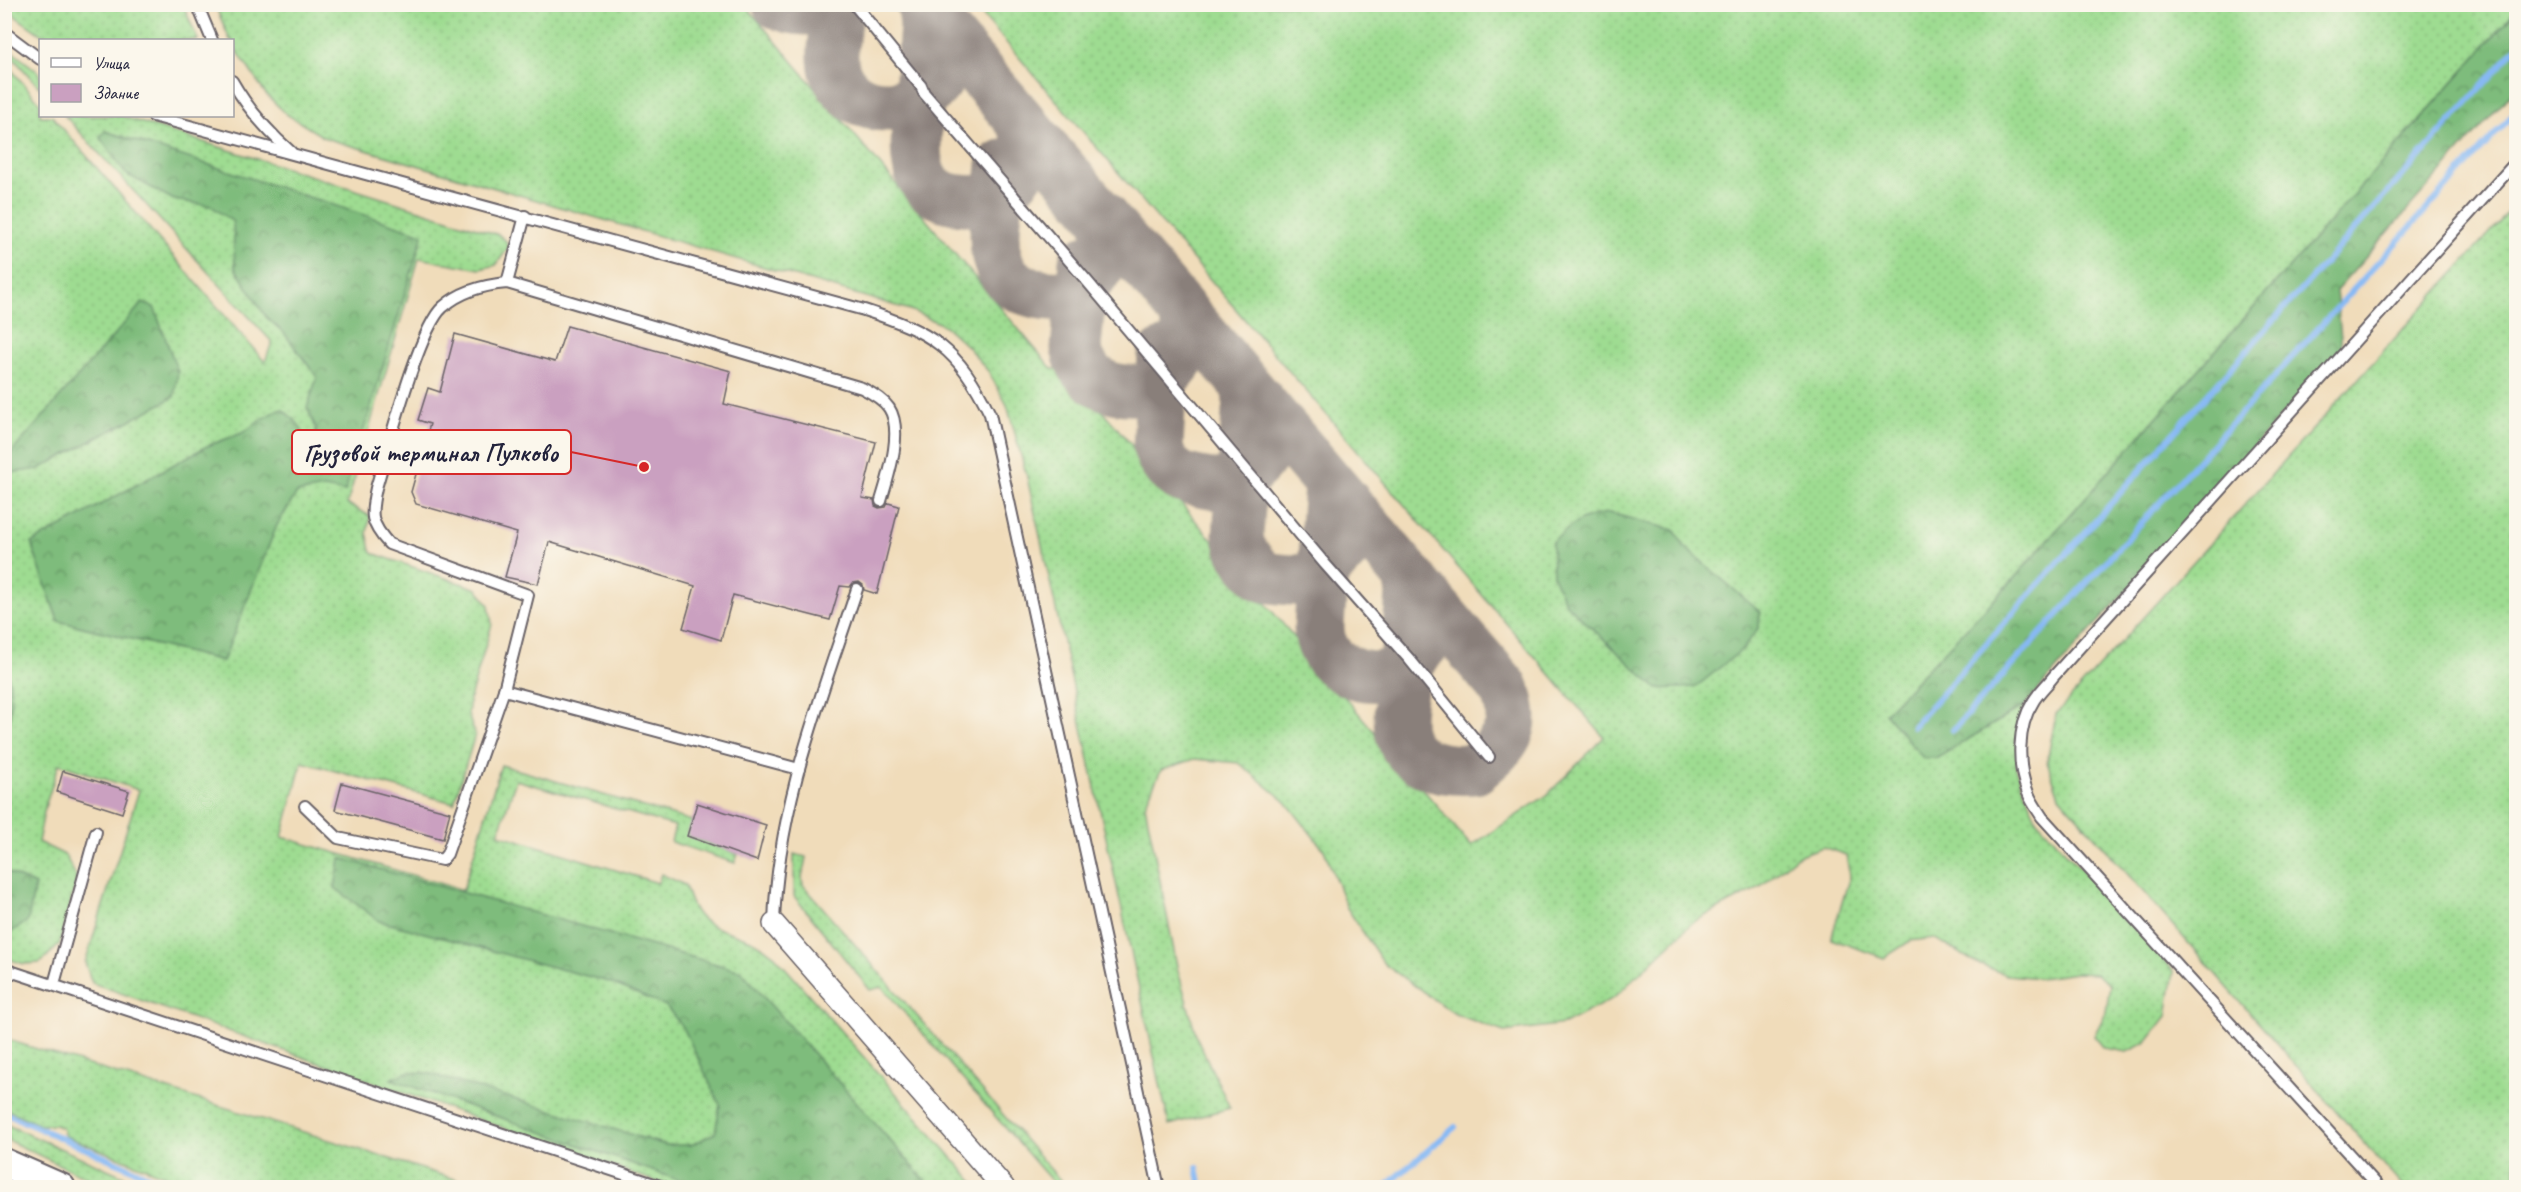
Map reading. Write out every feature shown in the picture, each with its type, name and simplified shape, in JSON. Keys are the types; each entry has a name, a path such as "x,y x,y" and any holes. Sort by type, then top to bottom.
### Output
{"main road":[{"path":"4,1162 61,1188"}],"street":[{"path":"774,924 1004,1188"}],"lane":[{"path":"197,4 212,39"},
{"path":"854,4 921,86 924,93 1087,281 1324,564 1410,660 1489,757"},
{"path":"4,32 39,58"},
{"path":"234,84 269,133 296,156"},
{"path":"157,117 525,216 898,321 933,339 957,359 975,383 990,414 1159,1188"},
{"path":"2380,1188 2042,817 2028,795 2022,774 2022,739 2032,703 2053,677 2517,162"},
{"path":"507,283 525,216"},
{"path":"305,806 338,838 442,860 447,854 504,690 528,595 389,544 376,530 371,512 425,333 441,307 470,290 491,284 507,283 851,385 876,395 890,409 896,432 881,501"},
{"path":"774,924 776,879 799,769 824,683 857,588"},
{"path":"504,690 799,769"},
{"path":"54,984 96,832"},
{"path":"4,969 666,1188"}],"green space":[{"path":"5,4 183,5 198,39 48,39 5,9"},
{"path":"2516,4 2516,11 2010,583 1885,713 1937,758 2025,705 2016,768 2036,819 2174,971 2167,1016 2147,1042 2127,1052 2104,1048 2094,1036 2106,1012 2110,985 2096,974 2076,973 2041,978 2007,975 1978,964 1934,938 1910,941 1884,958 1831,939 1850,876 1846,855 1823,847 1797,856 1760,887 1693,922 1614,998 1564,1024 1504,1032 1455,1014 1384,964 1347,908 1324,850 1286,802 1239,763 1195,759 1161,770 1145,805 1178,971 1197,1038 1230,1108 1169,1125 1027,477 1007,405 988,371 967,346 945,326 910,310 325,138 286,114 265,93 234,46 234,39 230,39 215,5 745,5 1053,370 1062,363 1471,846 1547,795 1604,737 974,5","holes":["1609,513 1674,530 1685,547"]},
{"path":"2516,11 2516,88 2336,291 2342,347 2025,705 1937,758 1923,758 1885,713 2010,583"},
{"path":"5,46 39,72 39,87 5,49"},
{"path":"4,61 39,102 39,117 53,117 265,362 272,342 66,117 124,117 499,235 506,241 508,248 496,265 480,269 419,258 347,504 370,516 367,533 372,553 477,589 489,605 492,624 470,698 468,714 475,735 454,803 302,762 282,837 463,890 501,765 692,821 688,836 738,854 735,863 671,842 675,826 516,780 498,834 658,883 661,874 685,885 690,900 701,918 717,928 754,941 775,956 978,1187 671,1187 92,983 85,963 139,790 59,764 45,807 38,842 65,855 77,878 59,945 40,963 24,964 5,958"},
{"path":"105,131 423,234 345,492 324,488 297,493 277,525 223,661 58,621 31,543 207,446 242,433 282,409 301,429 303,434 302,455 312,459 316,446 316,428 307,408 317,377 284,333 266,317 235,268 233,222 211,206 174,200 126,174 100,138"},
{"path":"2516,204 2516,1187 2403,1187 2059,796 2047,762 2056,714"},
{"path":"142,303 154,307 178,372 174,397 39,469 10,473 5,468 5,460"},
{"path":"1609,513 1674,530 1685,547 1760,612 1759,627 1744,648 1696,687 1657,689 1566,604 1553,576 1552,542 1578,522 1591,516"},
{"path":"5,666 10,683 11,703 5,741"},
{"path":"794,854 806,857 803,885 1066,1187 1057,1187 882,987 870,990 794,896"},
{"path":"340,858 741,971 931,1187 698,1187 391,1079 407,1072 428,1073 666,1145 691,1145 715,1133 720,1105 684,1029 666,1006 609,982 379,921 335,888"},
{"path":"5,871 35,885 28,921 5,936"},
{"path":"5,1039 480,1187 193,1187 65,1136 62,1128 55,1125 40,1125 5,1109"},
{"path":"5,1124 148,1187 106,1187 5,1139"}],"building":[{"path":"567,326 731,371 724,404 876,442 862,498 874,500 875,506 879,508 886,507 888,503 899,506 877,594 864,590 863,585 859,582 853,583 850,587 840,586 830,620 733,595 721,640 683,628 695,586 549,542 538,584 505,577 517,533 416,504 411,492 430,424 418,420 428,388 440,392 455,334 555,362"},
{"path":"63,771 129,791 122,813 57,792"},
{"path":"342,783 450,812 443,839 335,810"},
{"path":"697,803 766,825 757,861 687,836"}],"waterway":[{"path":"1913,726 2516,48"},
{"path":"1953,730 2516,111"},
{"path":"4,1113 175,1188"},
{"path":"1384,1188 1455,1127"},
{"path":"1197,1167 1201,1188"}],"taxiway":[{"path":"778,4 805,10 819,9 831,4"},
{"path":"840,4 834,39 834,66 845,89 857,99 888,106 904,104 919,98 932,88 942,75"},
{"path":"921,4 1504,688 1511,714 1507,734 1495,751 1475,769 1452,769 1429,764 1410,752 1404,743 1399,717 1411,592 1408,577"},
{"path":"923,7 925,25 916,146 917,163 922,177 930,188 943,196 962,200 988,200 1016,177 1025,161 1027,139 1024,125"},
{"path":"1002,165 996,214 997,257 1004,274 1017,286 1039,294 1070,295 1089,279 1101,264 1107,247 1106,222"},
{"path":"1084,261 1076,348 1080,361 1094,379 1126,390 1152,388 1182,356 1187,338 1184,314"},
{"path":"1163,354 1158,448 1166,465 1172,471 1193,481 1217,485 1229,484 1247,473 1265,454"},
{"path":"1246,387 1248,399 1238,535 1244,553 1264,577 1301,580 1326,569 1345,549"},
{"path":"1329,484 1319,627 1325,651 1342,668 1365,676 1377,676 1401,669 1425,643"}],"place":[{"name":"Грузовой терминал Пулково","path":"644,467"}]}
